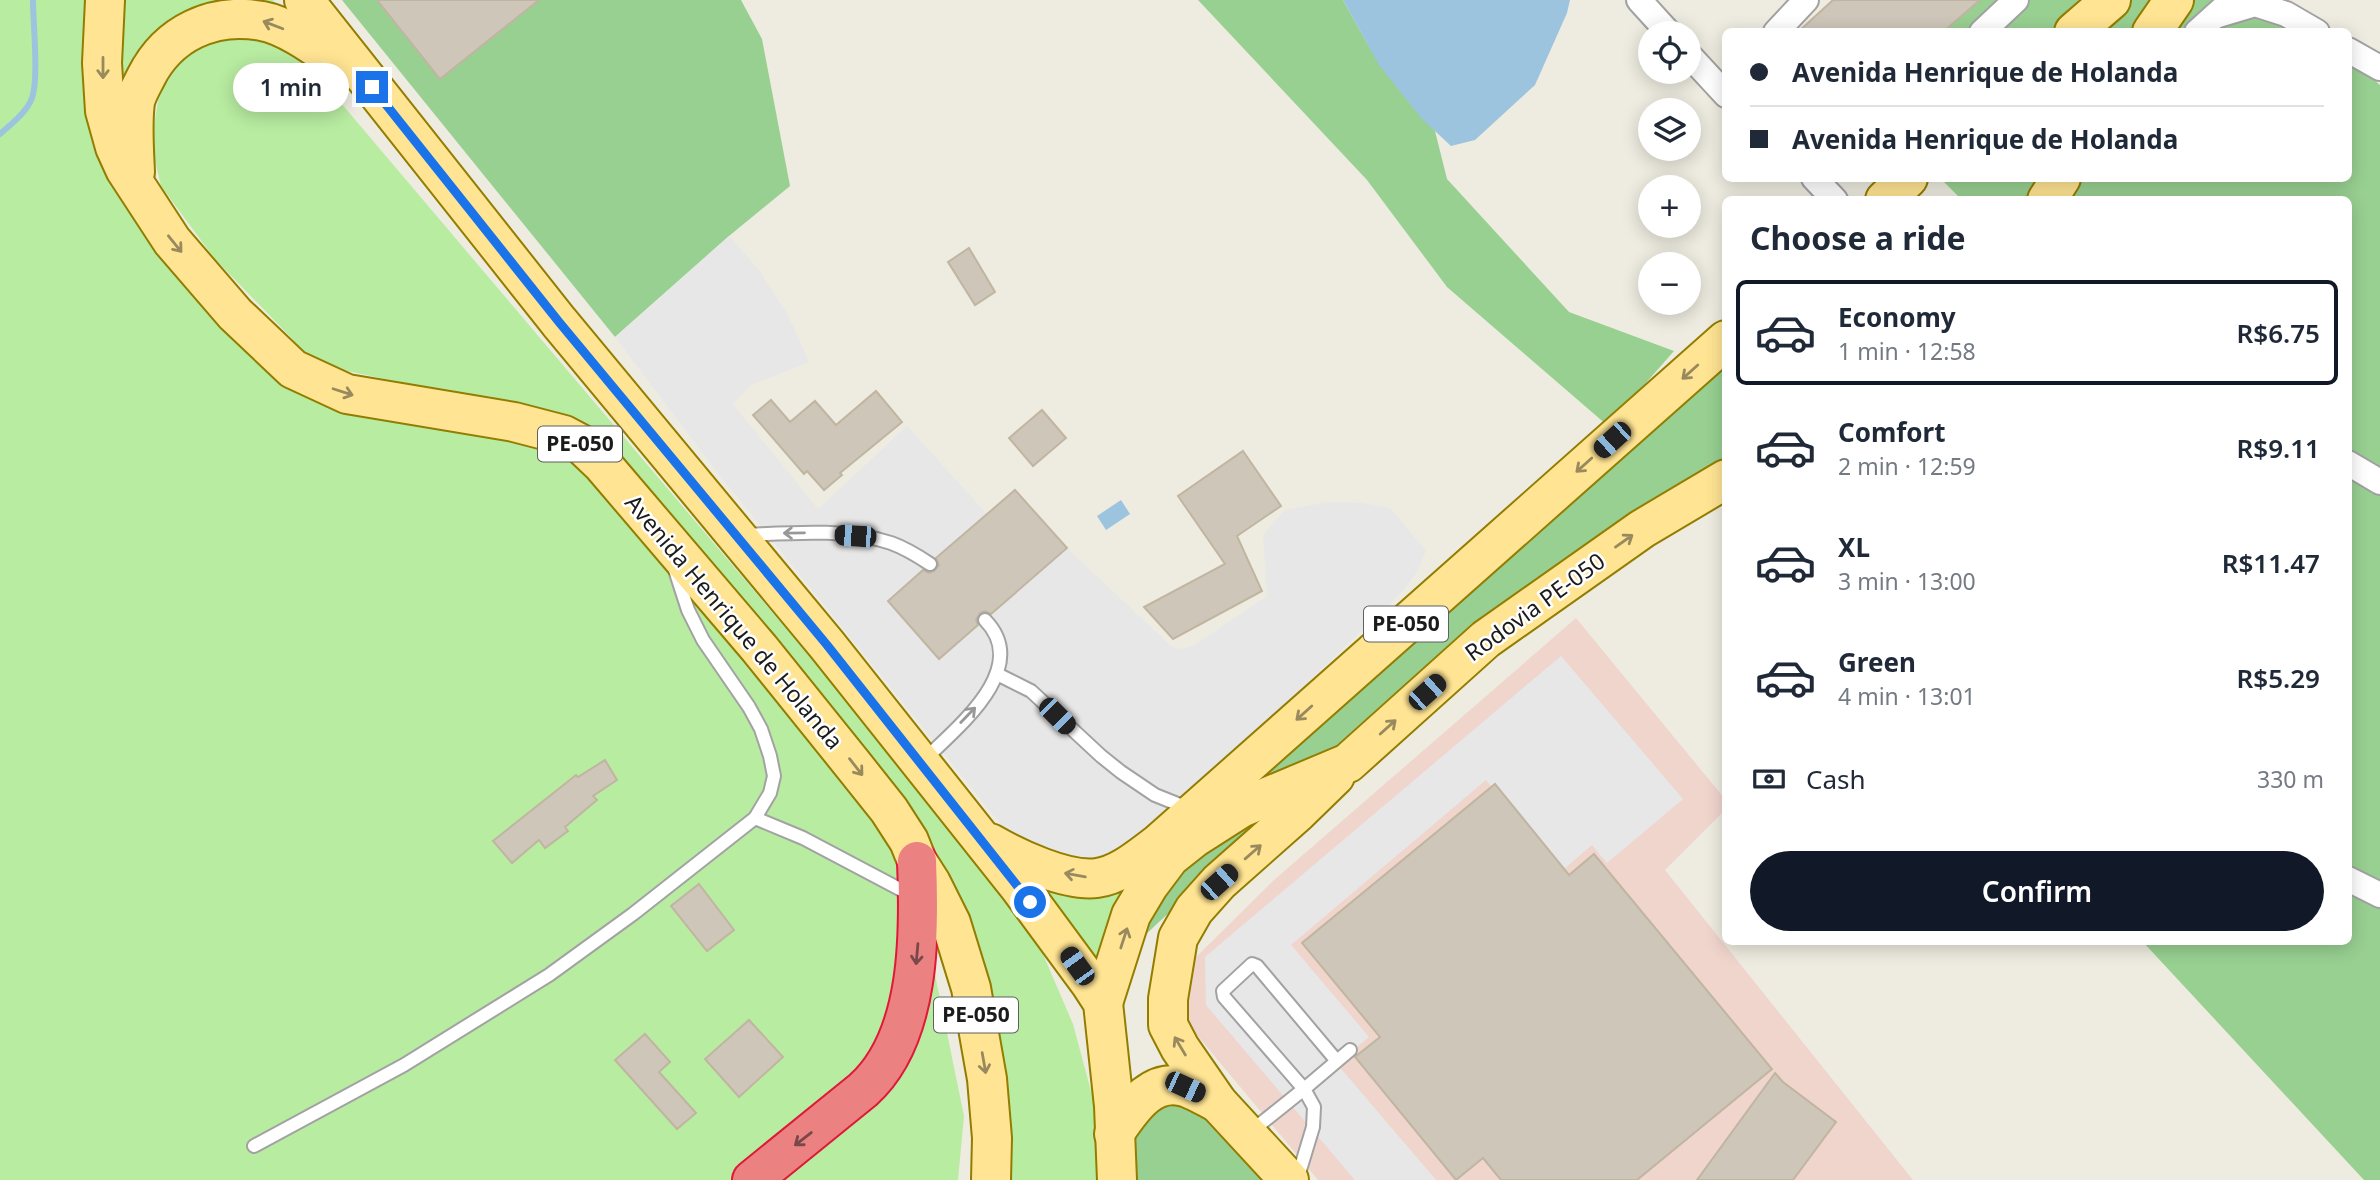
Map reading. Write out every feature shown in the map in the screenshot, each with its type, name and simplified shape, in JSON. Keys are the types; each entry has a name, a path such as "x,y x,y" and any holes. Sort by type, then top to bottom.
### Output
{"highway":[{"path":"752,1180 872,1083 888,1059 911,996 919,932 917,861"}],"main road":[{"name":"Avenida Henrique de Holanda","path":"105,0 102,63 105,111 115,147 136,188 172,241 235,314 293,369 347,394 514,422 564,435 581,444 602,464 664,540 759,648 889,810 909,841 951,923 971,988 987,1079 992,1138 991,1180"},
{"path":"304,0 372,87"},
{"path":"2079,28 2111,0"},
{"path":"2155,28 2174,0"},
{"path":"136,188 135,101 155,60 172,41 197,27 236,19 264,21 323,51 372,87"},
{"name":"PE-050","path":"372,87 559,322 827,645 1020,888 1103,1003 1114,1106 1117,1180"},
{"path":"1889,196 1904,182"},
{"name":"PE-050","path":"976,834 992,845 1061,873 1097,878 1128,866 1158,844 1722,344"},
{"name":"Rodovia PE-050","path":"1103,1003 1131,915 1170,857 1241,808 1348,763 1486,639 1642,529 1722,481"},
{"path":"1289,1180 1218,1103 1180,1048 1168,1024 1168,999 1178,938 1194,910 1219,882 1298,812 1348,763"},
{"path":"1114,1134 1134,1104 1152,1090 1166,1086 1185,1087 1218,1103"}],"street":[{"path":"1639,0 1658,21"},
{"path":"1780,28 1806,0"},
{"path":"1986,28 2016,0"},
{"path":"2215,16 2255,4 2286,14 2310,28"},
{"path":"2352,52 2380,68"},
{"path":"1701,67 1722,87"},
{"path":"2352,465 2380,482"},
{"path":"2352,881 2380,895"}],"lane":[{"path":"735,535 815,533 855,536 891,543 930,564"},
{"path":"254,1146 404,1065 549,975 633,914 755,818 771,793 774,775 770,756 761,729 749,707 703,640 688,610 664,540"},
{"path":"920,764 975,709 990,690 997,674 999,658 997,641 985,620"},
{"path":"997,674 1031,691 1121,772 1155,795 1195,811"},
{"path":"755,818 803,838 919,899"},
{"path":"1297,1180 1313,1127 1314,1107 1304,1089 1223,997 1223,990 1252,964 1256,966 1336,1060"},
{"path":"1248,1134 1350,1050"}],"shaded area":[{"path":"729,236 759,270 788,315 809,362 751,385 733,404 818,509 907,426 987,514 888,601 939,659 1067,548 1172,647 1182,649 1193,646 1267,596 1263,535 1285,510 1328,502 1363,503 1391,509 1426,551 1417,572 1403,591 1154,826 1112,858 1082,860 1049,857 1011,837 709,462 615,337"},
{"path":"1576,618 1722,795 1722,813 1665,870 1722,941 1722,945 1725,945 1913,1180 1318,1180 1186,1022 1196,957 1274,880"},
{"path":"1561,656 1683,799 1607,863 1592,845 1564,869 1486,780 1291,945 1369,1037 1337,1064 1436,1180 1355,1180 1206,1005 1205,957"}],"green space":[{"path":"0,0 105,0 149,208 293,369 564,435 917,861 919,900 871,1083 748,1180 0,1180"},
{"path":"118,0 273,0 281,8 202,7 162,25 134,55 123,94 115,102"},
{"path":"342,0 741,0 762,39 790,186 615,337"},
{"path":"1198,0 1343,0 1367,43 1435,131 1447,179 1569,312 1674,351 1608,426 1447,287 1367,180"},
{"path":"1837,0 2281,0 2312,28 1809,28"},
{"path":"226,35 276,38 302,57 944,815 1036,938 1073,1024 1095,1106 1097,1180 1003,1180 987,990 871,768 525,409 338,369 305,352 214,258 161,186 151,144 159,95 186,52"},
{"path":"2352,61 2380,85 2380,1180 2364,1180 2146,945 2352,945 2352,196 1958,196 1944,182 2352,182"},
{"path":"1722,367 1722,465 1446,653 1111,967 1124,898"},
{"path":"1017,869 1134,874 1106,988"},
{"path":"930,950 964,1116 958,1180 773,1180 853,1113"},
{"path":"1168,1103 1193,1103 1278,1180 1126,1180 1123,1142 1154,1110"}],"water":[{"path":"1343,0 1570,0 1567,13 1535,85 1475,140 1451,146 1422,119 1379,65"},
{"path":"1121,500 1130,514 1106,530 1097,516"}],"building":[{"path":"377,0 539,0 440,79"},
{"path":"1833,0 1980,0 1948,28 1802,28"},
{"path":"969,248 995,292 975,305 948,262"},
{"path":"876,391 902,422 840,473 842,475 824,490 807,471 804,474 753,415 771,400 790,422 815,401 836,425"},
{"path":"1042,410 1066,438 1033,466 1009,438"},
{"path":"1243,451 1281,506 1237,536 1262,591 1173,639 1144,607 1225,564 1178,496"},
{"path":"1015,490 1067,548 991,614 985,611 980,613 976,620 978,625 939,659 888,601 923,570 929,573 934,571 939,565 936,558"},
{"path":"605,760 617,780 593,796 597,800 565,827 568,831 545,848 539,840 512,863 493,841 576,775 578,777"},
{"path":"1495,784 1569,875 1594,854 1772,1069 1637,1180 1501,1180 1483,1158 1456,1180 1355,1057 1380,1037 1302,943"},
{"path":"699,884 734,930 707,951 671,906"},
{"path":"749,1020 783,1057 739,1097 705,1059"},
{"path":"645,1034 670,1062 659,1072 696,1113 677,1129 615,1060"},
{"path":"1775,1073 1836,1122 1793,1180 1697,1180"}],"waterway":[{"path":"0,134 23,113 32,98 35,64 33,0"}],"route":[{"path":"372,87 559,322 827,645 1030,902"}]}
